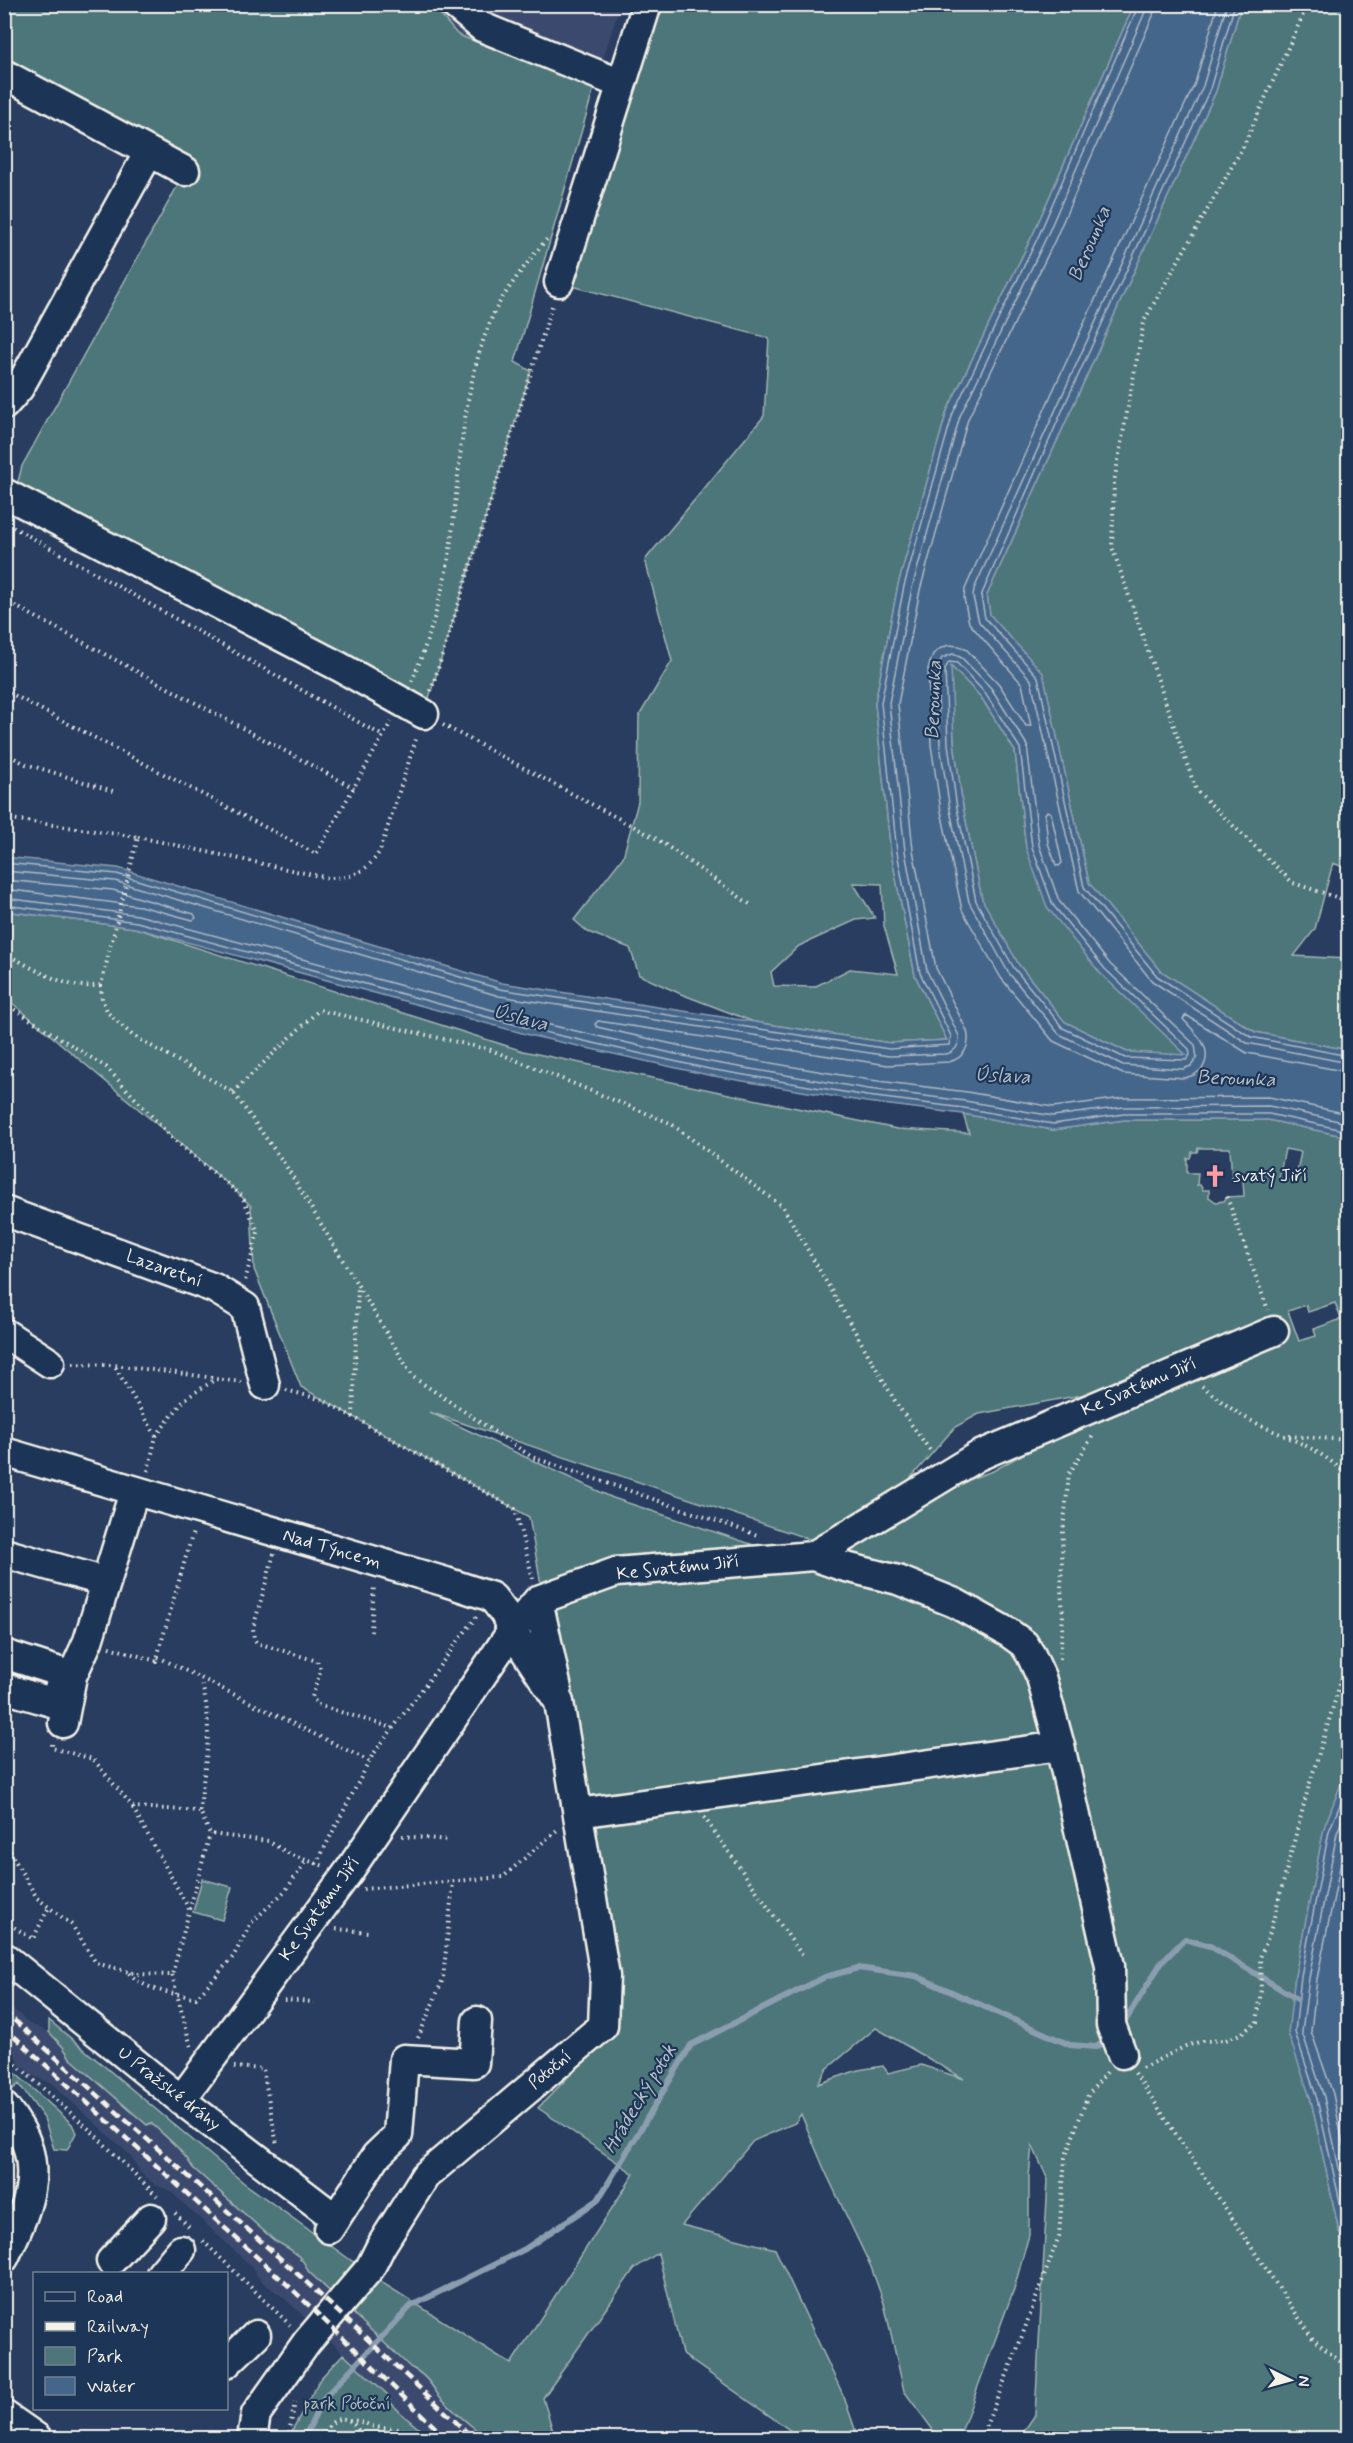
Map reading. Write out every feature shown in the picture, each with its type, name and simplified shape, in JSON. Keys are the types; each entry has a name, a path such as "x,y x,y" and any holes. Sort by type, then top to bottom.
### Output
{"street":[{"path":"454,4 482,27 621,84"},
{"path":"559,282 647,4"},
{"path":"4,74 185,171"},
{"path":"4,405 19,388 149,152"},
{"path":"4,493 340,667 413,708"},
{"name":"Lazaretní","path":"4,1211 214,1288 245,1307"},
{"path":"245,1307 265,1385"},
{"name":"Ke Svatému Jiří","path":"181,2100 341,1881 512,1631 538,1600 616,1572 813,1556 978,1456 1274,1331"},
{"path":"4,1333 50,1363"},
{"name":"Nad Týncem","path":"4,1452 140,1485 492,1597"},
{"path":"4,1688 55,1703 67,1675 88,1641 140,1485"},
{"path":"4,1553 106,1582"},
{"path":"813,1556 908,1584 955,1604 1017,1638 1031,1655 1041,1677 1060,1746 1110,1966 1111,2025 1128,2062"},
{"path":"492,1597 512,1631"},
{"path":"538,1600 559,1702"},
{"name":"Potoční","path":"252,2439 256,2414 307,2342 370,2268 381,2246 426,2176 603,2026 605,1976 559,1702 512,1631"},
{"path":"4,1654 67,1675"},
{"path":"63,1723 67,1675"},
{"path":"578,1813 1060,1746"},
{"name":"U Pražské dráhy","path":"4,1957 181,2100 283,2178 332,2224 376,2156 398,2135 404,2059 410,2059"},
{"path":"410,2059 474,2063 477,2021"},
{"path":"4,2107 24,2136 31,2160 32,2184 24,2216 4,2258"},
{"path":"111,2261 160,2207"},
{"path":"163,2272 191,2240"},
{"path":"228,2362 256,2335"},
{"path":"4,2415 37,2439"}],"path":[{"path":"1308,4 1243,147 1144,321 1114,482 1112,547 1196,790 1293,883 1348,901"},
{"path":"4,818 138,837 328,878 344,879 359,874 371,864 380,851 449,553 472,382 493,316 533,253 548,237"},
{"path":"4,690 316,854 383,736 413,708 559,282"},
{"path":"4,522 383,736"},
{"path":"4,600 354,788"},
{"path":"413,708 657,839 751,905"},
{"path":"4,753 26,764 116,792"},
{"path":"138,837 101,985 102,999 108,1013 132,1035 233,1092 286,1166 413,1377 532,1457 770,1540"},
{"path":"4,953 36,972 87,988 101,985"},
{"path":"4,1003 106,1067 172,1138 242,1196 258,1232 244,1280 247,1297 245,1307"},
{"path":"233,1092 319,1010 491,1050 670,1123 783,1208 898,1406 932,1453"},
{"path":"1227,1197 1274,1331"},
{"path":"353,1417 358,1285"},
{"path":"50,1363 114,1365 216,1378 265,1385 323,1400 515,1509 538,1600"},
{"path":"114,1365 156,1436"},
{"path":"1185,1368 1222,1402 1254,1422 1316,1449 1348,1476"},
{"path":"140,1485 156,1436 185,1399 216,1378"},
{"path":"1060,1665 1063,1615 1061,1589 1063,1531 1069,1474 1096,1431"},
{"path":"1287,1436 1348,1440"},
{"path":"88,1641 156,1661 194,1530"},
{"path":"275,1550 253,1628 254,1639 257,1642 317,1661 321,1669 312,1697 318,1705 393,1728"},
{"path":"371,1632 374,1579"},
{"path":"316,1864 369,1761 492,1597"},
{"path":"158,1657 369,1761"},
{"path":"981,2439 1059,2236 1065,2158 1088,2095 1128,2062 1203,2041 1226,2040 1242,2033 1257,2022 1261,1990 1260,1960 1270,1932 1308,1788 1348,1658"},
{"path":"198,2076 172,1975 210,1834 200,1811 209,1724 201,1679"},
{"path":"63,1723 52,1726 52,1748 93,1759 133,1808 190,1910"},
{"path":"689,1797 804,1958"},
{"path":"133,1808 200,1811"},
{"path":"210,1834 268,1841 291,1855 316,1864 341,1881 453,1882 503,1876 578,1813"},
{"path":"374,1833 449,1840"},
{"path":"4,1850 9,1852 37,1898 72,1925 96,1963 128,1973 172,1975"},
{"path":"128,1973 137,1982 196,1998 234,1957 251,1923 286,1890 306,1861"},
{"path":"410,2059 443,1979 453,1882"},
{"path":"4,1920 33,1939 49,1907"},
{"path":"4,2055 90,2130 191,2240 284,2319"},
{"path":"4,2068 11,2060"},
{"path":"1128,2062 1313,2340 1348,2368"},
{"path":"263,2069 283,2178"},
{"path":"323,2439 332,2422 339,2419 401,2429 411,2432 418,2439"},
{"path":"349,2420 356,2425 362,2439"}],"shaded area":[{"path":"432,5 620,5 594,88 457,34"},
{"path":"4,2001 30,2024 49,2032 70,2058 172,2140 194,2168 275,2241 290,2249 304,2261 308,2271 410,2367 432,2382 437,2393 486,2438 430,2438 404,2416 392,2404 387,2394 284,2298 261,2281 251,2266 170,2191 154,2184 140,2172 131,2156 51,2083 35,2077 20,2065 14,2053 5,2044"}],"green space":[{"path":"4,5 432,5 457,34 594,88 515,362 531,371 424,714 14,497 22,466 179,183 5,76"},
{"path":"661,5 1134,5 1034,232 947,411 898,585 875,703 891,853 915,975 947,1040 890,1043 754,1022 639,975 630,948 588,932 574,920 623,857 638,802 639,716 672,661 645,560 764,416 769,338 572,286","holes":["853,883 882,884 884,926 898,974 850,969 814,987 774,986 771,972 799,946 856,920 875,918"]},
{"path":"1241,5 1348,5 1348,869 1333,863 1315,929 1294,956 1348,959 1348,1050 1255,1032 1161,971 1089,883 1043,674 990,615 987,595 1216,91"},
{"path":"950,665 981,697 1015,751 1026,848 1163,1031 1187,1056 1127,1052 1065,1022 1019,965 982,900 963,807 954,743"},
{"path":"5,911 135,928 523,1051 897,1129 969,1133 963,1114 1053,1130 1124,1120 1268,1120 1348,1137 1348,1766 1324,1829 1295,1976 1289,2033 1311,2100 1339,2231 1348,2253 1348,2438 1019,2438 1035,2415 1048,2180 1032,2145 1029,2177 1029,2235 1014,2289 960,2435 958,2438 939,2438 904,2391 884,2303 871,2267 825,2171 801,2114 795,2123 753,2141 682,2225 775,2249 844,2397 858,2438 801,2438 682,2354 658,2253 634,2269 543,2398 555,2438 486,2438 448,2405 423,2375 410,2367 308,2271 299,2256 275,2241 193,2168 179,2149 151,2123 147,2125 70,2058 49,2032 49,2020 244,2183 381,2282 511,2364 634,2174 538,2108 576,2069 616,2017 546,1613 622,1582 790,1570 833,1571 880,1582 1039,1653 846,1553 882,1522 952,1485 993,1471 1151,1382 979,1414 955,1427 895,1496 818,1542 429,1412 613,1498 757,1546 762,1555 542,1590 529,1517 301,1387 254,1269 251,1206 234,1189 5,997","holes":["1198,1148 1230,1148 1232,1180 1243,1180 1244,1196 1227,1197 1224,1201 1216,1202 1209,1197 1209,1190 1203,1190 1200,1185 1197,1185 1198,1173 1187,1173 1187,1158 1190,1158 1192,1152 1197,1152","1285,1149 1301,1152 1295,1181 1279,1178","1335,1303 1341,1319 1314,1329 1316,1336 1299,1341 1288,1311 1306,1305 1308,1312","876,2028 964,2079 921,2065 888,2073 883,2066 858,2070 818,2084 827,2069"]},
{"path":"202,1879 232,1887 222,1920 193,1912"},
{"path":"14,2072 72,2124 76,2133 67,2150 54,2149 44,2118 19,2084 8,2093 5,2091 5,2081"},
{"name":"park Potoční","path":"343,2354 387,2394 392,2404 404,2416 430,2438 288,2438 320,2379"}],"water":[{"path":"1134,5 1241,5 1216,91 987,595 990,615 1043,673 1089,883 1161,971 1255,1032 1348,1050 1348,1137 1268,1120 1124,1120 1053,1130 963,1114 866,1102 708,1075 533,1036 135,928 5,911 5,857 118,868 502,983 890,1043 947,1040 915,975 891,853 875,703 898,585 947,411 1034,232","holes":["951,666 981,697 1015,751 1026,848 1047,907 1100,973 1186,1055 1127,1052 1065,1022 1019,965 982,899 963,807 954,743"]},
{"path":"1348,1766 1348,2253 1339,2231 1311,2100 1288,2033 1295,1976 1324,1828"}],"waterway":[{"name":"Hrádecký potok","path":"1121,2028 1161,1963 1185,1939 1210,1946 1297,1999"},
{"name":"Hrádecký potok","path":"304,2438 324,2398 411,2306 525,2249 598,2200 691,2045 825,1977 858,1968 916,1976 1070,2045 1096,2047 1107,2040"}],"railway":[{"path":"4,2011 302,2278 473,2438"},
{"path":"4,2027 292,2289 446,2438"}],"place":[{"name":"svatý Jiří","path":"1215,1176"}],"water label":[{"name":"Berounka","path":"1090,244"},
{"name":"Berounka","path":"934,700"},
{"name":"Úslava","path":"520,1018"},
{"name":"Úslava","path":"1002,1076"},
{"name":"Berounka","path":"1236,1079"}]}
